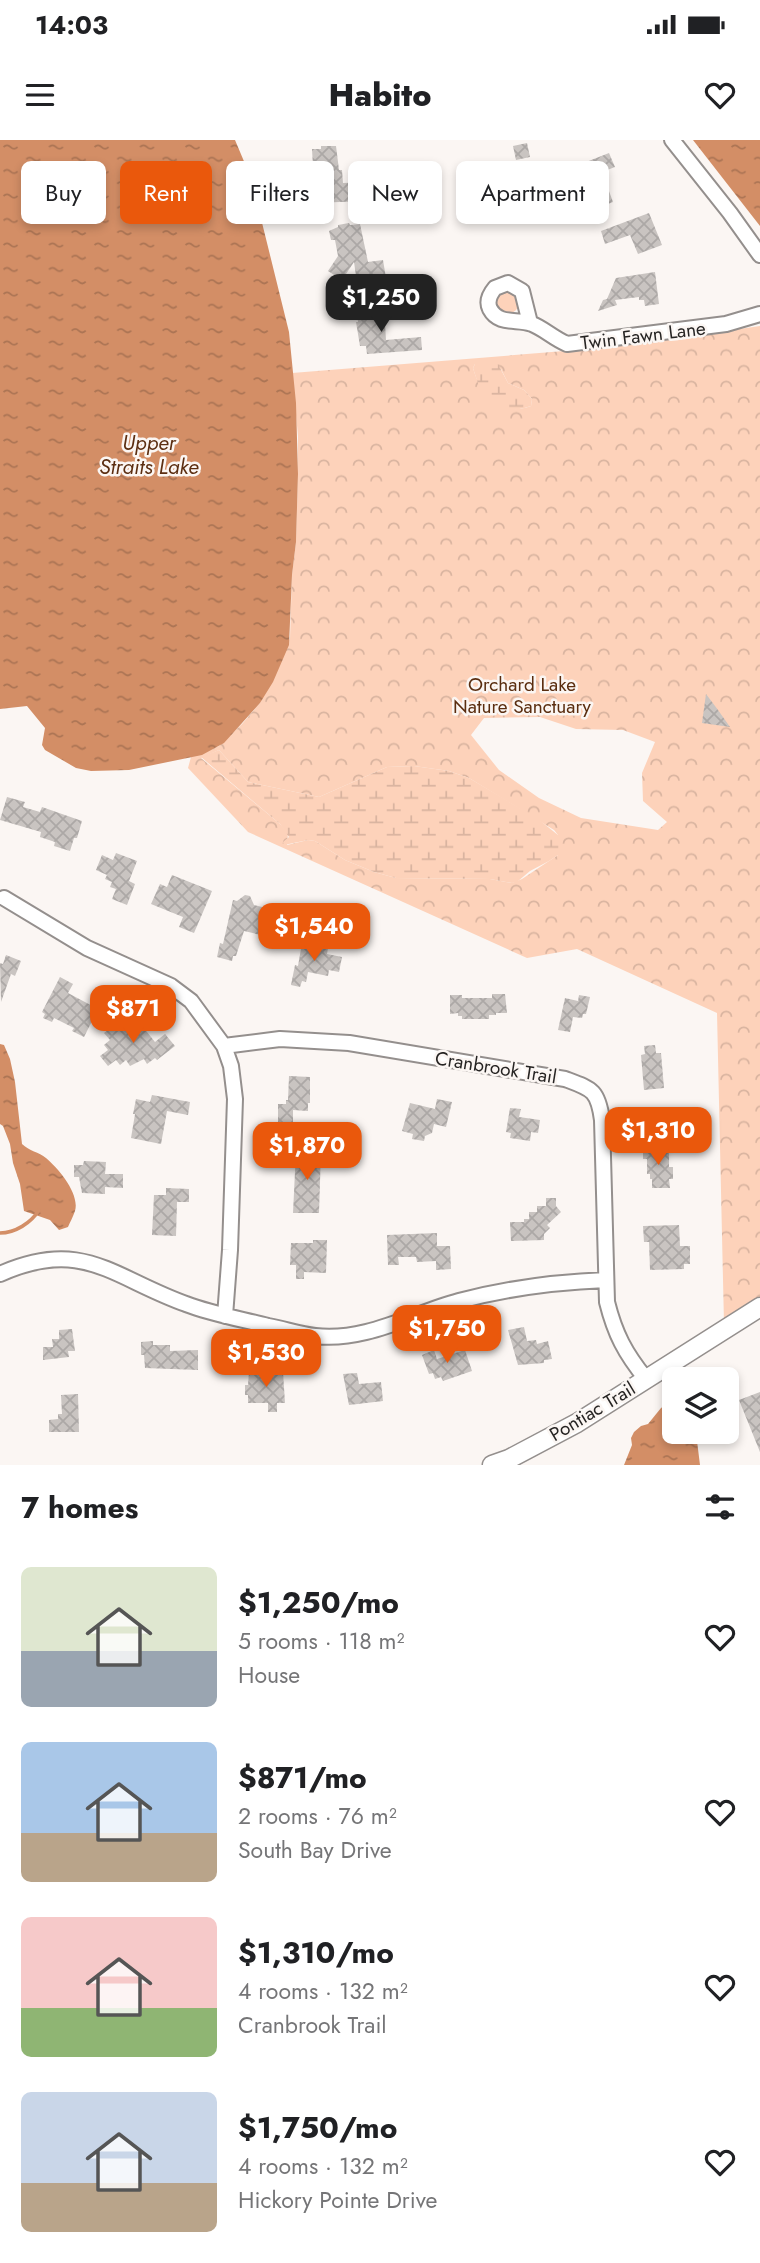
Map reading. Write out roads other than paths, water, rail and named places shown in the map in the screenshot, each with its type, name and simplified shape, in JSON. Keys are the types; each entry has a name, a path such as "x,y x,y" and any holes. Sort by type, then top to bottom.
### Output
{"main road":[{"name":"Pontiac Trail","path":"492,1465 509,1459 577,1423 760,1307"}],"street":[{"path":"672,140 760,256"},
{"name":"Twin Fawn Lane","path":"530,323 559,341 577,344 726,324 760,314"},
{"path":"4,898 87,948 171,986 191,1001 224,1046 231,1066 235,1099 225,1316"},
{"name":"Cranbrook Trail","path":"224,1046 280,1039 349,1043 565,1079 593,1091 599,1100 602,1120 607,1302 614,1329 628,1357 646,1378"},
{"path":"0,1274 19,1266 50,1259 78,1260 105,1267 177,1301 225,1316 315,1336 341,1336 391,1325 456,1302 519,1287 606,1280"}],"water":[{"name":"Upper Straits Lake","path":"0,140 235,140 244,161 226,161 226,224 262,224 289,332 296,403 298,474 289,645 273,682 260,703 224,743 202,755 129,770 91,771 76,768 45,750 42,745 45,728 27,706 0,709"},
{"path":"693,140 760,140 760,226"},
{"path":"0,1044 4,1045 10,1059 22,1144 51,1163 67,1182 74,1197 75,1211 68,1227 59,1230 50,1220 24,1211 10,1144 0,1124"},
{"path":"661,1408 662,1444 697,1444 700,1465 624,1465 634,1432 648,1424"}],"waterway":[{"path":"0,1233 22,1226 39,1210"}],"park label":[{"name":"Orchard Lake Nature Sanctuary","path":"522,695"}]}
